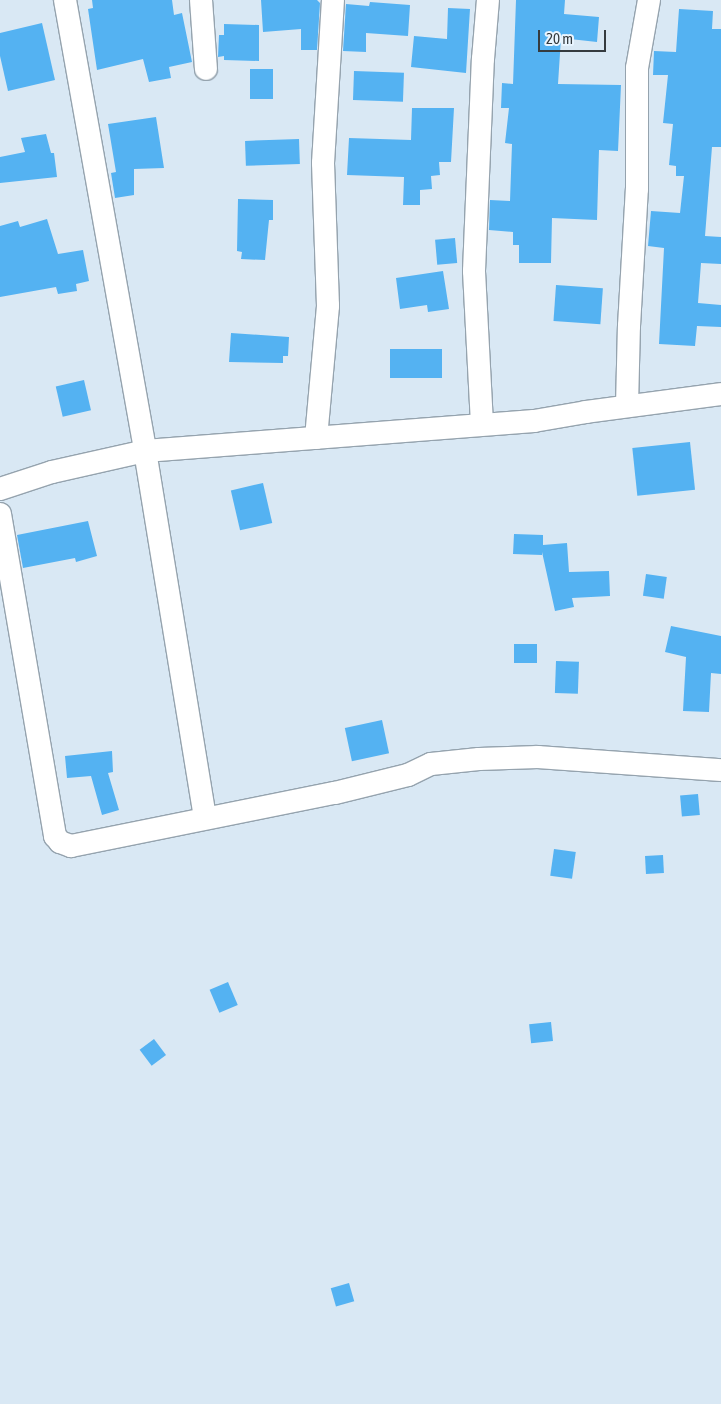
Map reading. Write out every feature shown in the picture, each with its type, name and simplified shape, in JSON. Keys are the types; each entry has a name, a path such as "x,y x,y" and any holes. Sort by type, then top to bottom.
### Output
{"street":[{"path":"65,0 145,451 205,817"},
{"path":"201,0 206,69"},
{"path":"316,438 328,306 324,163 334,0"},
{"path":"482,424 474,271 483,59 488,0"},
{"path":"627,406 629,326 637,189 637,68 649,0"},
{"path":"0,489 52,472 145,451 482,424 534,422 627,406 721,394"},
{"path":"0,514 55,836 60,842 70,846 205,817 335,793 408,775 432,764 479,759 538,757 721,770"}],"building":[{"path":"92,0 172,0 174,15 182,13 192,62 169,67 171,78 149,82 143,59 97,70 88,9 93,8"},
{"path":"261,0 317,0 320,3 317,50 301,50 301,29 263,32"},
{"path":"516,0 565,0 564,14 599,17 597,42 561,38 558,84 621,85 618,151 599,150 597,220 552,218 551,263 519,263 519,245 513,245 513,232 489,230 490,200 510,201 512,144 505,143 509,108 501,108 502,83 513,84"},
{"path":"370,2 410,5 408,36 366,33 366,52 343,51 346,4 369,6"},
{"path":"448,8 470,9 466,73 411,67 414,36 447,39"},
{"path":"679,9 713,11 712,29 721,29 721,147 712,147 705,236 721,237 721,264 701,263 698,303 721,305 721,327 697,326 695,346 659,344 664,248 648,246 651,211 680,213 684,176 676,176 676,166 669,165 673,124 663,123 668,75 653,75 654,51 676,52"},
{"path":"42,23 55,80 8,91 0,56 0,33"},
{"path":"224,24 259,25 259,61 224,60 224,56 218,57 219,35 224,35"},
{"path":"250,69 273,69 273,99 250,99"},
{"path":"354,71 404,73 403,102 353,100"},
{"path":"412,108 454,108 451,162 439,162 440,175 431,176 432,189 420,190 420,205 403,205 404,177 347,175 349,138 411,140"},
{"path":"156,117 164,168 134,169 134,195 115,198 111,173 116,172 108,124"},
{"path":"46,134 51,153 54,153 57,177 0,183 0,157 25,152 21,138"},
{"path":"299,139 300,164 246,166 245,141"},
{"path":"238,199 273,200 273,220 269,220 265,260 241,259 242,252 237,251"},
{"path":"47,219 58,254 83,250 89,281 76,284 77,291 58,294 56,287 0,297 0,226 18,221 20,227"},
{"path":"455,238 457,263 437,265 435,240"},
{"path":"443,271 449,309 428,312 427,305 400,309 396,278"},
{"path":"556,285 603,288 600,324 553,321"},
{"path":"231,333 289,337 288,356 283,356 283,363 229,362"},
{"path":"390,349 442,349 442,378 390,378"},
{"path":"84,380 91,410 63,417 56,387"},
{"path":"690,442 695,490 637,496 632,448"},
{"path":"263,483 272,523 240,530 231,490"},
{"path":"88,521 97,556 76,562 75,558 23,568 17,535"},
{"path":"514,534 543,535 543,545 567,543 569,572 609,571 610,596 572,598 574,607 555,611 542,552 542,555 513,554"},
{"path":"646,574 667,577 664,599 643,596"},
{"path":"671,626 721,636 721,674 711,673 709,712 683,711 686,657 665,652"},
{"path":"514,644 537,644 537,663 514,663"},
{"path":"556,661 579,662 578,694 555,693"},
{"path":"382,720 389,753 352,761 345,728"},
{"path":"112,751 113,772 108,773 119,810 102,815 91,776 67,778 65,756"},
{"path":"698,794 700,815 682,816 680,796"},
{"path":"554,849 576,852 572,879 550,876"},
{"path":"663,855 664,873 646,874 645,856"},
{"path":"228,982 238,1005 219,1013 210,990"},
{"path":"551,1022 553,1041 531,1043 529,1024"},
{"path":"154,1039 166,1055 152,1066 140,1050"},
{"path":"349,1283 354,1301 336,1307 331,1288"}]}
